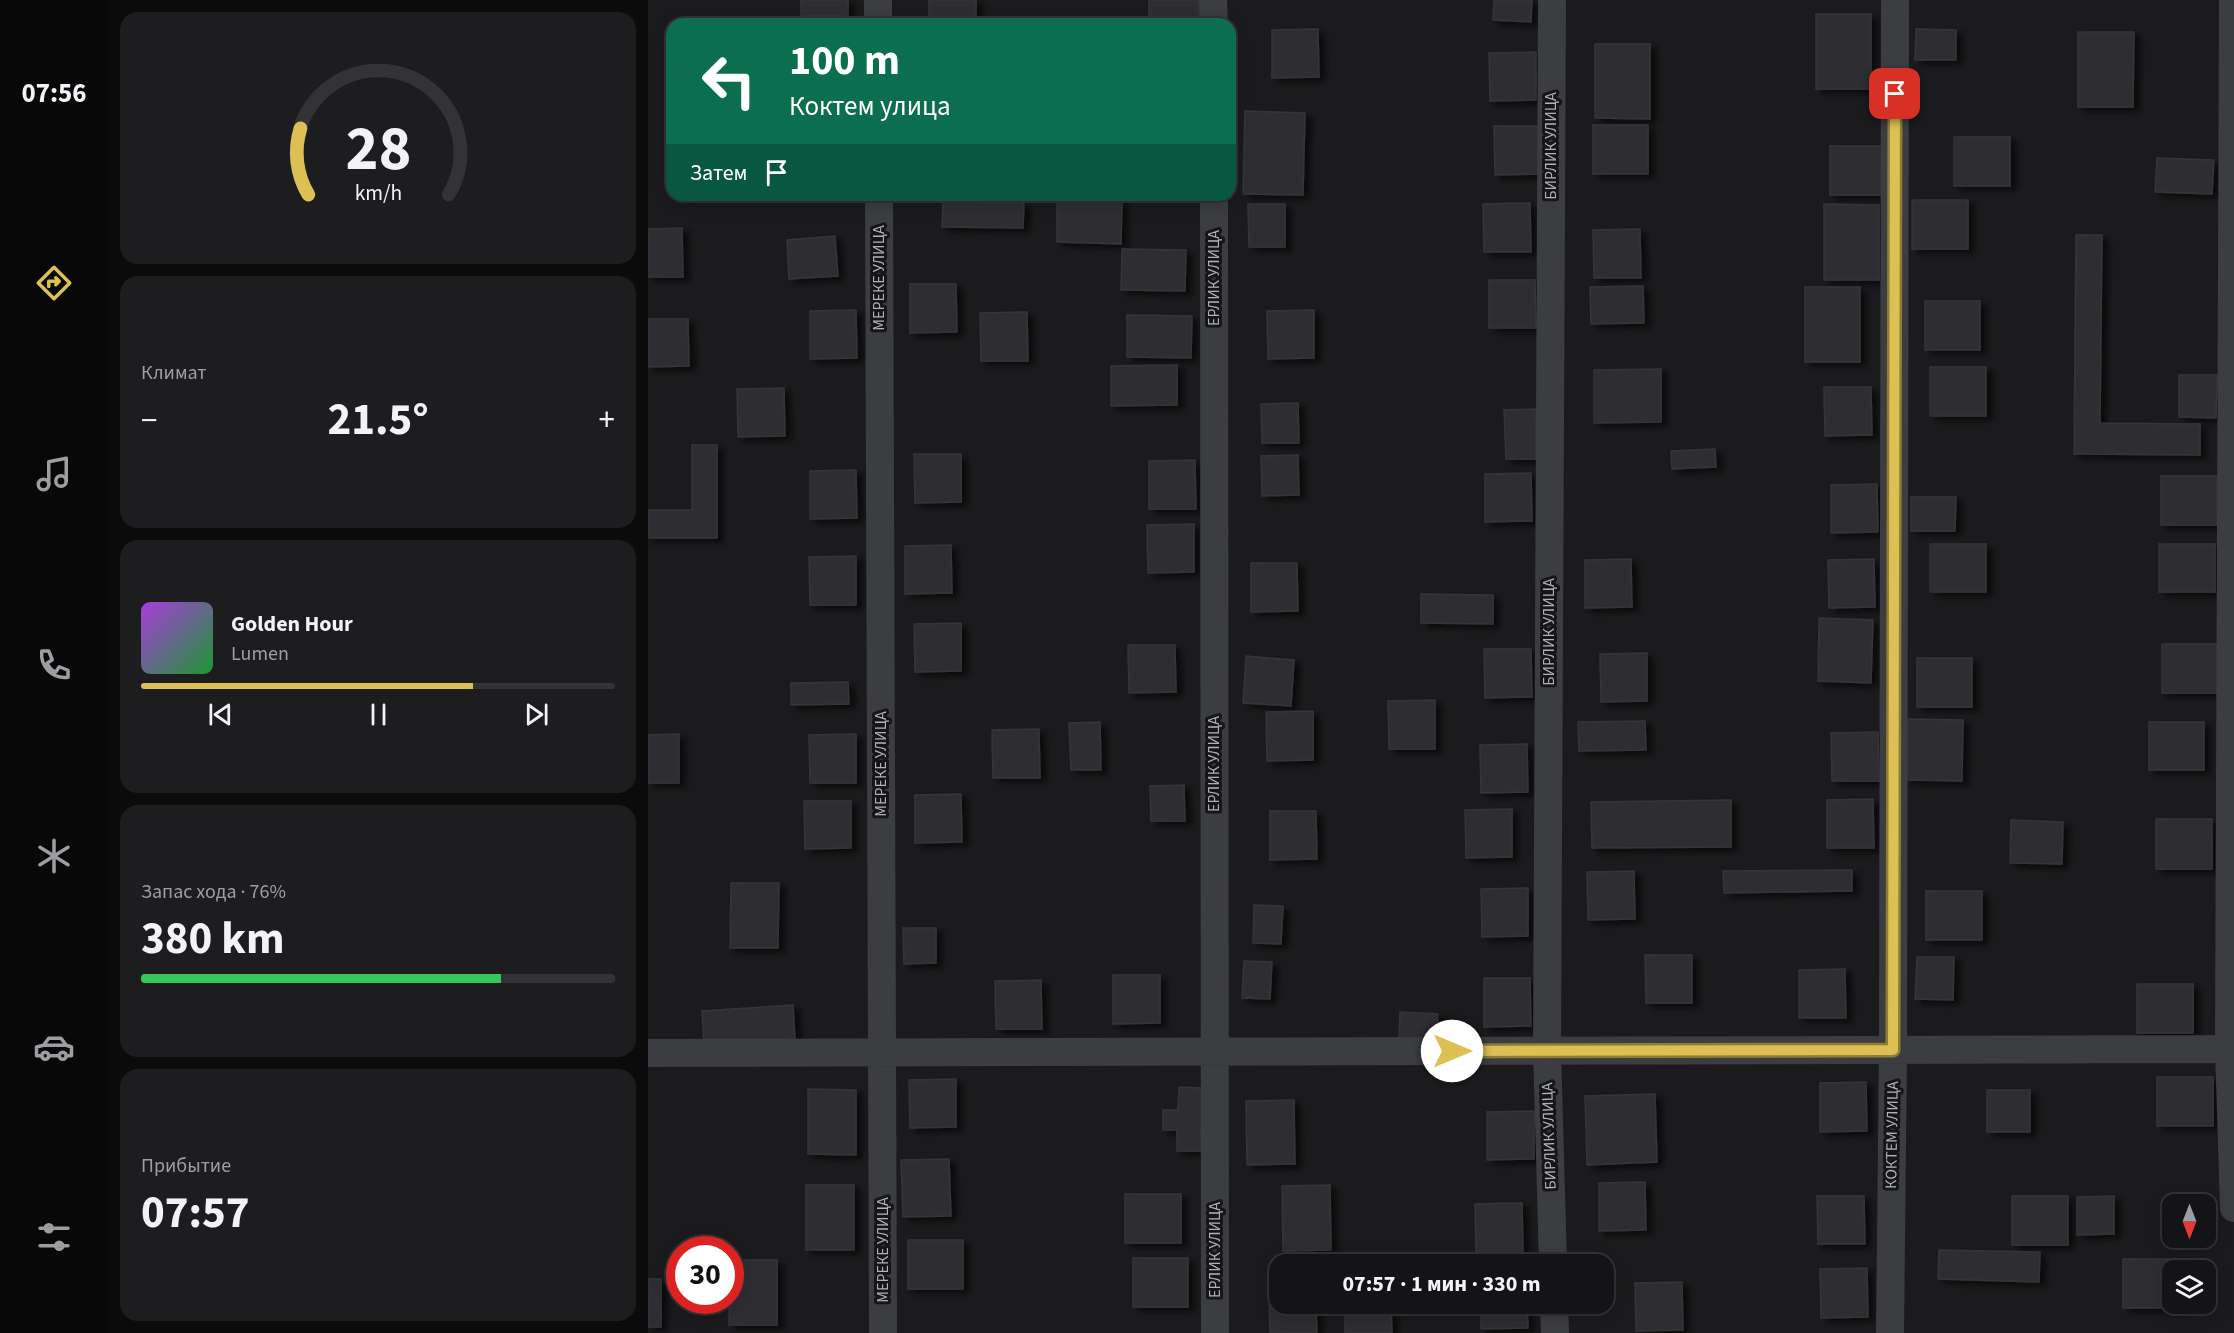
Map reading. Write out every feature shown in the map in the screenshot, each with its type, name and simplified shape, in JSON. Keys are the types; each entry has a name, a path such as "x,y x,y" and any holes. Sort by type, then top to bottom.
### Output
{"street":[{"path":"878,0 878,18"},
{"path":"1214,0 1214,18"},
{"name":"БИРЛИК УЛИЦА","path":"1552,0 1547,1050 1553,1254"},
{"name":"КОКТЕМ УЛИЦА","path":"1890,1333 1893,1050 1895,0"},
{"path":"2233,0 2229,1049 2234,1208"},
{"name":"МЕРЕКЕ УЛИЦА","path":"879,201 883,1333"},
{"name":"ЕРЛИК УЛИЦА","path":"1214,201 1215,1333"},
{"path":"648,1053 2229,1049"},
{"path":"1554,1314 1554,1333"}],"building":[{"path":"801,0 848,0 848,15 801,16"},
{"path":"929,0 976,0 976,17 929,18"},
{"path":"1149,0 1199,0 1199,18 1149,18"},
{"path":"1494,0 1532,0 1531,22 1493,20"},
{"path":"1816,14 1871,14 1871,89 1816,89"},
{"path":"1318,29 1319,77 1272,78 1272,30"},
{"path":"1916,29 1956,30 1956,60 1915,60"},
{"path":"2078,32 2134,32 2133,107 2078,107"},
{"path":"1595,44 1650,44 1650,119 1595,118"},
{"path":"1536,52 1536,100 1490,101 1489,53"},
{"path":"1245,111 1305,113 1303,195 1243,194"},
{"path":"1593,125 1648,125 1648,174 1593,174"},
{"path":"1494,126 1541,126 1541,174 1495,175"},
{"path":"1954,137 2010,137 2010,186 1954,186"},
{"path":"1830,146 1886,146 1886,195 1830,195"},
{"path":"2157,158 2214,160 2212,194 2155,192"},
{"path":"1912,200 1968,200 1968,249 1912,249"},
{"path":"1057,201 1122,202 1121,244 1057,242"},
{"path":"943,202 1024,203 1023,228 942,227"},
{"path":"1530,203 1531,252 1484,252 1483,204"},
{"path":"1248,204 1285,204 1285,247 1249,247"},
{"path":"1824,204 1879,205 1879,280 1824,280"},
{"path":"682,228 683,277 648,277 648,229"},
{"path":"1640,229 1641,278 1594,278 1593,230"},
{"path":"2076,235 2102,235 2100,423 2200,424 2200,455 2074,454"},
{"path":"835,236 838,276 789,279 787,240"},
{"path":"1122,249 1186,250 1185,291 1121,290"},
{"path":"1489,280 1535,280 1536,328 1489,328"},
{"path":"910,284 956,284 957,332 910,333"},
{"path":"1643,286 1644,323 1591,324 1590,287"},
{"path":"1805,287 1860,287 1860,362 1805,362"},
{"path":"1925,301 1980,301 1980,350 1925,350"},
{"path":"856,310 857,358 810,359 810,311"},
{"path":"1314,310 1314,358 1268,359 1267,311"},
{"path":"1027,312 1028,361 981,361 980,313"},
{"path":"1127,315 1192,316 1191,358 1127,357"},
{"path":"648,319 688,319 689,366 648,367"},
{"path":"1177,365 1177,405 1111,406 1111,366"},
{"path":"1930,367 1986,367 1986,416 1930,416"},
{"path":"1661,369 1661,422 1594,423 1594,370"},
{"path":"2179,375 2217,375 2216,418 2179,417"},
{"path":"1824,387 1871,387 1872,435 1825,436"},
{"path":"784,388 785,436 738,437 737,389"},
{"path":"1298,403 1299,443 1262,443 1261,404"},
{"path":"1535,409 1536,459 1506,459 1504,410"},
{"path":"692,445 717,445 717,538 648,538 648,510 692,510"},
{"path":"1715,449 1716,467 1672,469 1671,451"},
{"path":"914,454 961,454 961,502 915,503"},
{"path":"1298,455 1299,495 1262,496 1261,456"},
{"path":"1195,460 1196,509 1149,509 1149,461"},
{"path":"856,470 857,518 810,519 810,471"},
{"path":"1531,473 1532,521 1485,522 1485,474"},
{"path":"2161,476 2217,476 2217,525 2161,525"},
{"path":"1877,484 1878,532 1831,533 1831,485"},
{"path":"1911,497 1956,497 1955,531 1911,531"},
{"path":"1194,524 1194,572 1148,573 1147,525"},
{"path":"1930,544 1986,544 1986,592 1930,592"},
{"path":"2159,544 2215,544 2215,592 2159,592"},
{"path":"951,545 952,593 905,594 905,546"},
{"path":"856,556 856,605 810,605 809,557"},
{"path":"1631,559 1632,607 1585,608 1585,560"},
{"path":"1874,559 1875,607 1829,608 1828,560"},
{"path":"1251,563 1297,563 1298,611 1251,612"},
{"path":"1421,594 1493,595 1493,624 1421,623"},
{"path":"1819,618 1873,620 1871,683 1818,681"},
{"path":"961,623 961,671 915,672 914,624"},
{"path":"2162,644 2218,644 2218,693 2162,693"},
{"path":"1128,645 1175,645 1176,692 1129,693"},
{"path":"1484,649 1531,649 1532,697 1485,698"},
{"path":"1647,653 1647,701 1601,702 1600,654"},
{"path":"1246,656 1294,660 1291,706 1243,703"},
{"path":"1917,658 1972,658 1972,707 1917,707"},
{"path":"848,682 849,704 791,705 791,683"},
{"path":"1435,700 1435,749 1389,749 1388,701"},
{"path":"1313,711 1313,760 1267,761 1266,712"},
{"path":"1907,719 1963,720 1962,781 1906,780"},
{"path":"1645,721 1646,750 1579,751 1578,722"},
{"path":"1100,722 1101,770 1071,770 1069,723"},
{"path":"2149,722 2204,722 2204,770 2149,770"},
{"path":"1039,729 1040,778 993,778 992,730"},
{"path":"1878,732 1879,781 1832,781 1831,733"},
{"path":"679,734 679,783 648,783 648,735"},
{"path":"856,734 856,783 810,783 809,735"},
{"path":"1527,744 1528,792 1481,793 1480,745"},
{"path":"1184,785 1185,821 1151,821 1150,786"},
{"path":"961,794 962,842 915,843 915,795"},
{"path":"1873,799 1874,848 1827,848 1827,800"},
{"path":"1731,800 1731,847 1592,848 1591,802"},
{"path":"804,801 851,801 851,848 805,849"},
{"path":"1512,809 1512,857 1466,858 1465,810"},
{"path":"1270,811 1316,811 1317,859 1270,860"},
{"path":"2156,819 2212,819 2212,869 2156,869"},
{"path":"2011,820 2063,822 2062,864 2010,863"},
{"path":"1852,870 1852,891 1724,893 1723,871"},
{"path":"1634,871 1635,919 1588,920 1587,872"},
{"path":"731,883 779,883 778,948 730,948"},
{"path":"1528,888 1528,936 1482,937 1481,889"},
{"path":"1926,891 1982,891 1982,940 1926,940"},
{"path":"1254,905 1283,906 1281,944 1253,943"},
{"path":"903,928 936,928 936,963 904,964"},
{"path":"1645,955 1692,955 1692,1003 1646,1003"},
{"path":"1917,957 1954,957 1953,1000 1915,999"},
{"path":"1244,961 1272,962 1270,999 1242,998"},
{"path":"1845,969 1846,1018 1799,1018 1799,970"},
{"path":"1113,975 1160,975 1160,1023 1113,1024"},
{"path":"1484,978 1530,978 1531,1026 1484,1027"},
{"path":"1041,980 1042,1029 996,1029 995,981"},
{"path":"2137,984 2193,984 2193,1033 2137,1033"},
{"path":"793,1005 795,1040 704,1045 702,1011"},
{"path":"1400,1012 1438,1014 1437,1042 1399,1040"},
{"path":"2157,1077 2213,1077 2213,1126 2157,1126"},
{"path":"956,1079 956,1127 910,1128 909,1080"},
{"path":"1866,1082 1867,1131 1820,1132 1820,1083"},
{"path":"1179,1087 1202,1088 1201,1151 1177,1151 1177,1130 1163,1130 1163,1110 1178,1110"},
{"path":"808,1089 856,1090 856,1155 808,1154"},
{"path":"1987,1090 2030,1090 2030,1132 1987,1132"},
{"path":"1655,1094 1657,1162 1587,1165 1585,1096"},
{"path":"1294,1100 1295,1164 1247,1165 1246,1101"},
{"path":"1534,1111 1534,1159 1487,1160 1487,1112"},
{"path":"949,1159 951,1216 903,1217 901,1160"},
{"path":"1645,1182 1646,1230 1599,1231 1599,1183"},
{"path":"806,1185 854,1185 854,1250 806,1250"},
{"path":"1330,1185 1331,1250 1283,1251 1282,1186"},
{"path":"1125,1194 1181,1194 1181,1243 1125,1243"},
{"path":"1817,1196 1864,1196 1865,1244 1818,1244"},
{"path":"2012,1196 2068,1196 2068,1245 2012,1245"},
{"path":"2114,1196 2114,1234 2077,1235 2077,1197"},
{"path":"1522,1203 1523,1252 1476,1252 1475,1204"},
{"path":"908,1240 963,1240 963,1289 908,1289"},
{"path":"1939,1250 2040,1252 2039,1282 1938,1279"},
{"path":"1133,1258 1188,1258 1188,1307 1133,1307"},
{"path":"2123,1259 2179,1259 2162,1260 2162,1308 2123,1308"},
{"path":"744,1260 777,1260 777,1325 729,1325 729,1314 744,1314"},
{"path":"1867,1268 1868,1317 1821,1318 1820,1269"},
{"path":"648,1279 661,1279 661,1327 648,1327"},
{"path":"1682,1282 1683,1330 1636,1331 1635,1283"},
{"path":"1270,1314 1316,1314 1317,1333 1270,1333"},
{"path":"1345,1314 1391,1314 1392,1333 1345,1333"},
{"path":"1481,1314 1527,1314 1528,1328 1481,1329"}],"route":[{"path":"1452,1051 1893,1050 1895,94"}]}
